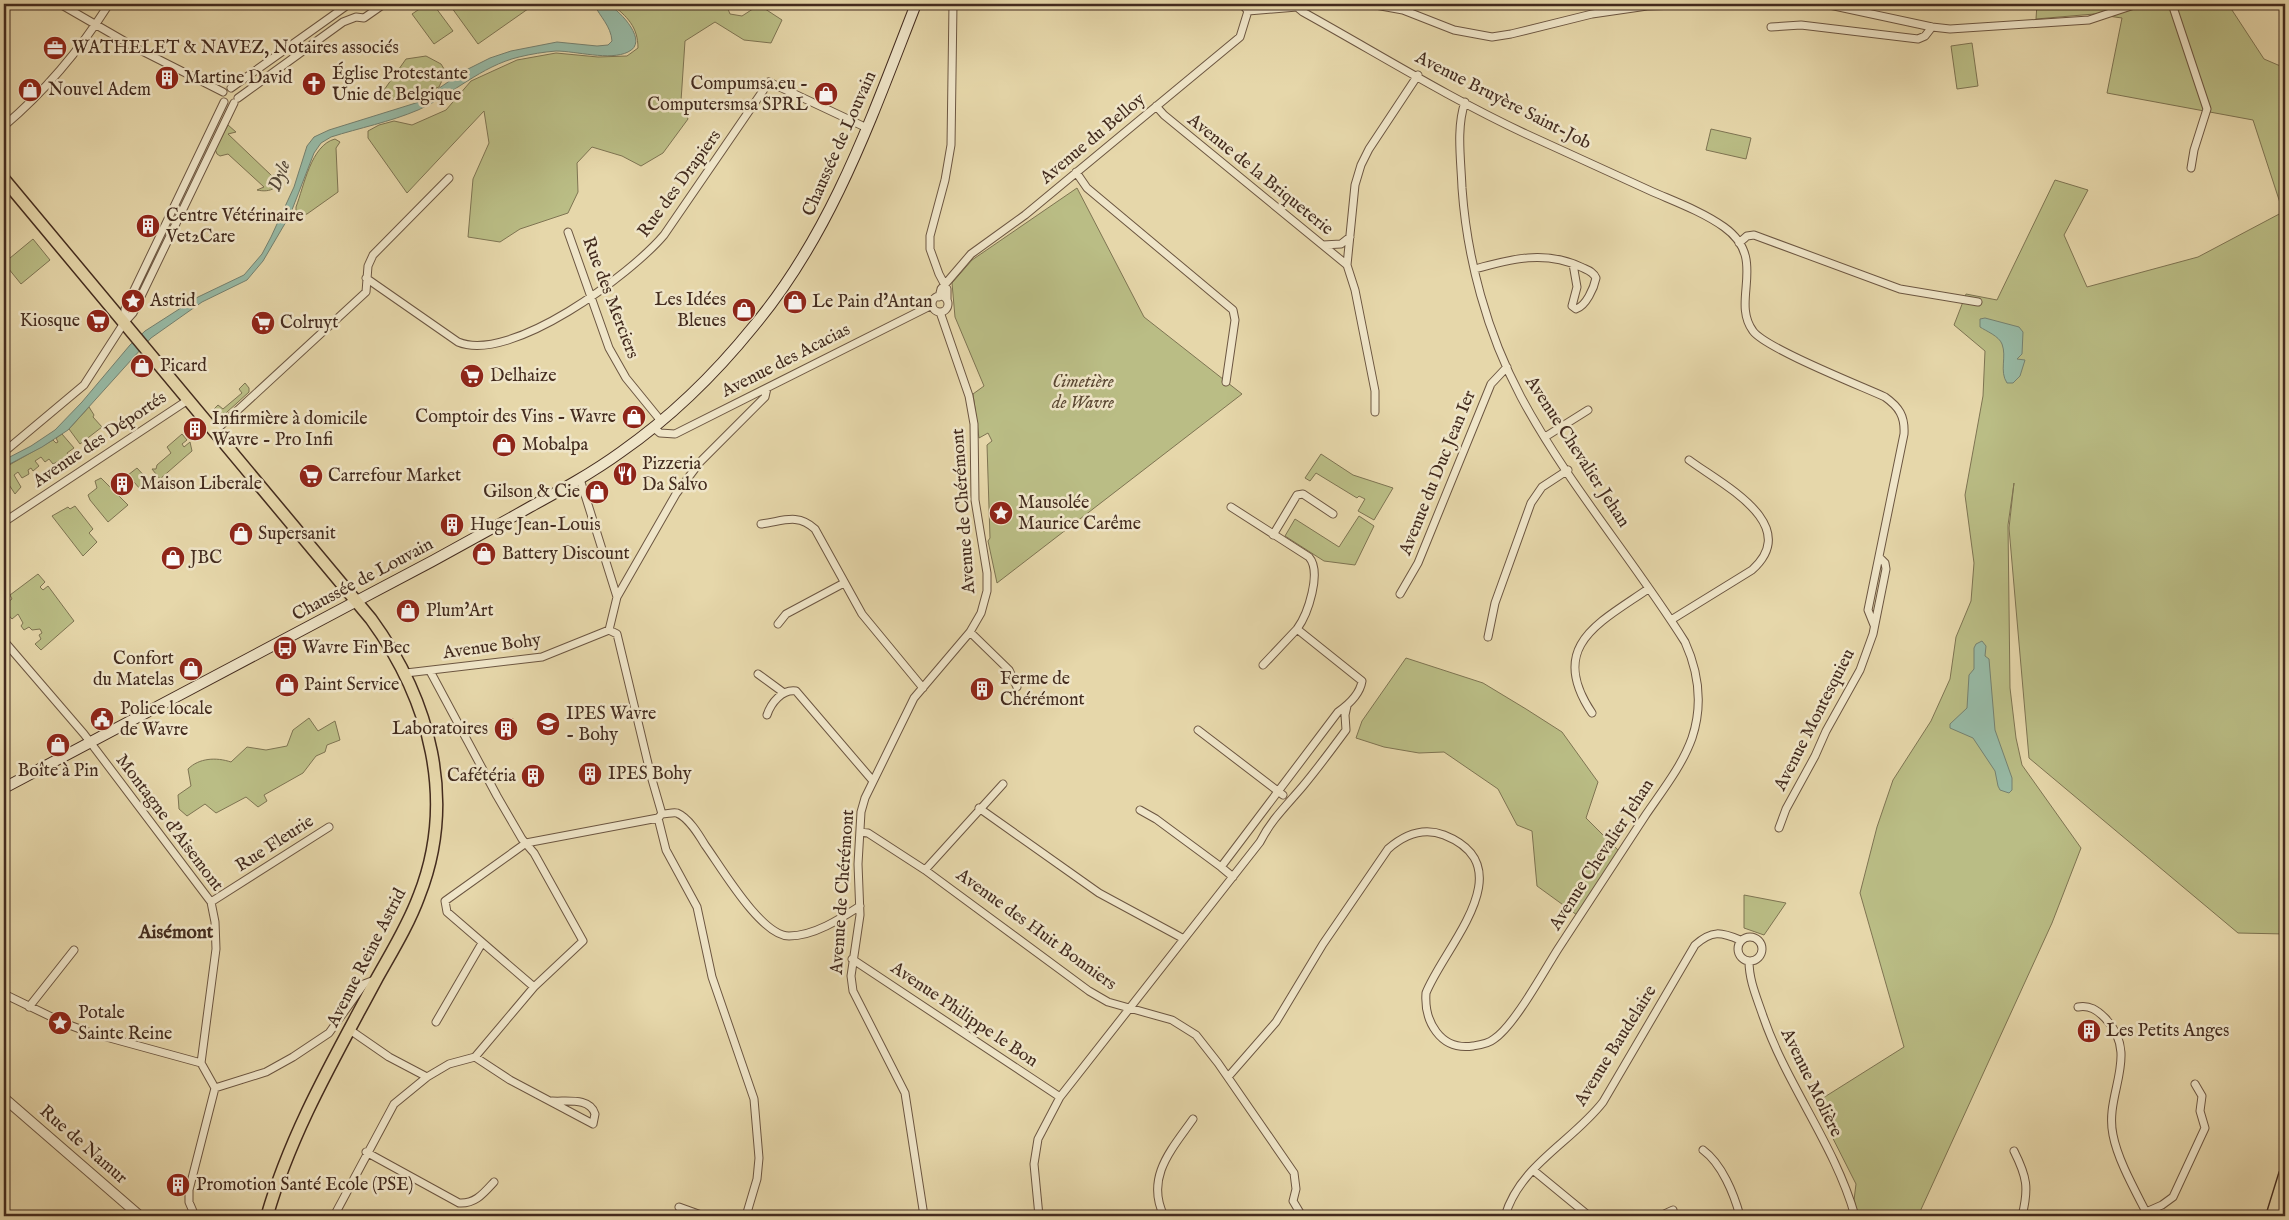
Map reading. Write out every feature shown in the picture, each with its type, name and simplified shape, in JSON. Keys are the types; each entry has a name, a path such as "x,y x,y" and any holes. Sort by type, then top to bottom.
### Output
{"main road":[{"name":"Chaussée de Louvain","path":"4,788 476,538 580,479 657,424 716,369 755,326 790,277 827,215 868,128 916,4"},
{"name":"Avenue Reine Astrid","path":"4,179 356,601 390,645 406,673 417,698 430,739 436,775 436,818 429,865 420,895 400,938 376,979 296,1133 267,1216"},
{"path":"2272,1216 2285,1174"}],"street":[{"path":"60,4 223,92"},
{"path":"4,126 42,89 96,25 109,4"},
{"path":"223,92 348,4 356,17"},
{"path":"224,102 227,104 236,100 343,22 356,17 364,18 384,4"},
{"path":"943,298 934,299 932,305 935,310 943,311 948,306 943,298 945,283 939,274 932,256 930,236 945,180 951,145 953,4"},
{"path":"1242,4 1248,11 1277,10 1325,4"},
{"path":"1370,4 1403,10 1454,30 1492,37 1592,14 1647,6 1714,4"},
{"path":"1825,4 1932,27 1970,29 2088,20 2137,4"},
{"path":"2172,4 2207,109 2194,150 2191,168"},
{"name":"Avenue Bruyère Saint-Job","path":"1298,7 1303,12 1510,126 1723,226 1739,242"},
{"name":"Avenue du Belloy","path":"945,283 971,254 1025,215 1240,37 1248,11"},
{"path":"1770,27 1801,25 1918,39 1925,36 1932,27"},
{"path":"1375,412 1376,391 1355,290 1347,265 1355,184 1369,149 1418,75"},
{"name":"Rue des Drapiers","path":"366,278 453,340 475,346 527,334 592,297 636,264 660,240 769,82 868,128"},
{"path":"4,452 84,385 124,323 133,313 236,100 237,91 231,88"},
{"path":"124,323 125,309 224,102 222,98 223,92"},
{"name":"Avenue Chevalier Jehan","path":"1228,1077 1276,1022 1323,944 1388,849 1397,841 1415,833 1440,834 1462,845 1478,869 1480,883 1475,907 1426,993 1425,1006 1428,1019 1433,1029 1442,1038 1454,1045 1468,1047 1483,1045 1494,1040 1505,1029 1681,761 1692,737 1698,713 1699,694 1688,650 1671,620 1545,437 1522,398 1507,367 1486,312 1474,269 1464,205 1460,116 1465,102"},
{"name":"Avenue de la Briqueterie","path":"1156,106 1164,115 1347,265"},
{"path":"1076,172 1087,188 1233,310 1235,320 1226,382"},
{"path":"214,432 366,292 366,278 372,255 449,178"},
{"name":"Rue des Merciers","path":"568,232 609,348 623,373 657,424"},
{"path":"1739,242 1747,236 1754,235 1900,289 1978,302"},
{"path":"1322,245 1341,244 1350,237"},
{"name":"Avenue Montesquieu","path":"1739,242 1747,261 1746,316 1753,331 1776,347 1885,397 1895,404 1903,416 1904,434 1880,558 1885,563 1886,569 1873,634 1860,670 1786,809 1779,828"},
{"path":"1474,269 1538,256 1558,258 1574,264 1593,273 1596,278 1593,288 1582,306 1576,309 1572,306 1577,287 1574,264"},
{"name":"Avenue des Acacias","path":"657,424 660,433 675,434 932,305"},
{"name":"Avenue de Chérémont","path":"924,1216 905,1093 853,991 851,976 852,959 860,921 858,881 861,812 873,781 914,698 970,632 981,613 986,598 987,573 975,500 974,424 969,396 946,326 943,311"},
{"name":"Avenue du Duc Jean Ier","path":"1400,594 1418,562 1491,384 1507,367"},
{"path":"746,1216 757,1179 759,1158 754,1100 712,977 697,907 666,850 651,776 617,634 609,630 616,597 651,534 691,473 765,398 767,388"},
{"name":"Avenue des Déportés","path":"4,522 188,400"},
{"path":"1545,437 1588,410"},
{"path":"1671,620 1752,570 1762,560 1768,542 1768,530 1757,510 1689,460"},
{"path":"1488,637 1494,603 1531,503 1542,487 1568,470"},
{"path":"580,479 616,597"},
{"path":"1273,535 1297,495 1303,494 1333,514"},
{"path":"1231,507 1310,557 1316,571 1305,618 1263,665"},
{"path":"760,524 793,518 810,524 822,540 844,583 866,619 923,688"},
{"path":"778,624 786,614 844,583"},
{"path":"1592,713 1584,701 1576,673 1578,648 1592,628 1648,589"},
{"path":"1221,867 1280,793 1292,773 1338,712 1347,706 1361,688 1362,681 1297,629"},
{"name":"Avenue Bohy","path":"406,673 542,657 609,630"},
{"path":"970,632 1009,670 1018,687"},
{"name":"Montagne d'Aisemont","path":"4,641 91,742 211,902 215,922 216,949 201,1063"},
{"path":"334,1216 366,1152 394,1104 427,1077 449,1064 475,1057 534,987 581,945 583,938 483,771 430,671"},
{"path":"758,674 784,693"},
{"path":"767,715 772,704 784,693 791,690 800,694 873,781"},
{"path":"1039,1216 1034,1164 1038,1139 1060,1097 1260,842 1266,830 1289,799 1302,787 1346,730 1344,715 1347,706"},
{"path":"1198,730 1289,799"},
{"path":"925,870 979,808 1003,784"},
{"path":"979,808 1099,893 1184,940"},
{"path":"1140,810 1156,819 1233,877"},
{"path":"534,987 448,912 445,901 526,843 677,813 695,830 739,892 769,928 780,935 791,936 809,932 836,921 860,906"},
{"name":"Rue Fleurie","path":"211,902 329,827"},
{"name":"Avenue des Huit Bonniers","path":"860,832 868,833 925,870 1089,991 1108,1002 1128,1009 1164,1017 1196,1035 1228,1077 1294,1173 1296,1189 1293,1201 1302,1216"},
{"name":"Avenue Baudelaire","path":"1505,1216 1514,1194 1532,1170 1589,1118 1603,1102 1695,946 1707,937 1720,933 1728,934 1740,940"},
{"path":"1740,940 1750,936 1761,943 1761,954 1755,960 1749,961"},
{"name":"Avenue Molière","path":"1740,940 1737,946 1739,955 1749,961 1751,982 1773,1044 1831,1157 1855,1216"},
{"path":"436,1022 482,943"},
{"path":"29,1007 74,950"},
{"name":"Avenue Philippe le Bon","path":"852,959 1060,1097"},
{"path":"214,1088 266,1072 329,1033 364,984 376,979"},
{"path":"4,994 29,1007 88,1032 201,1063 214,1088 189,1190 189,1202 194,1216"},
{"path":"2078,1007 2086,1006 2097,1011 2110,1024 2118,1040 2122,1060 2112,1105 2112,1131 2118,1151 2147,1214 2173,1197 2204,1128 2200,1112 2202,1096 2195,1084"},
{"path":"350,1030 389,1056 427,1077"},
{"path":"475,1057 510,1080 569,1113 593,1124 596,1114 590,1104 584,1102 552,1102"},
{"name":"Rue de Namur","path":"4,1098 140,1216"},
{"path":"1164,1216 1158,1197 1160,1170 1167,1152 1193,1119"},
{"path":"1703,1150 1712,1156 1716,1163 1732,1192 1740,1216"},
{"path":"2014,1151 2025,1173 2026,1199 2022,1216"},
{"path":"366,1152 459,1203 469,1204 481,1196 494,1182"},
{"path":"1532,1170 1589,1216"},
{"path":"679,1207 704,1216"},
{"path":"1660,1216 1673,1210"}],"green space":[{"path":"427,4 433,4 453,31 434,44 412,14"},
{"path":"449,4 535,4 478,44"},
{"path":"611,4 726,4 730,14 742,16 759,5 782,20 771,43 744,40 715,22 685,41 681,101 688,119 663,153 641,166 622,156 592,147 577,163 578,192 568,213 520,229 500,242 468,237 473,179 489,143 484,111 407,193 368,138 368,131 379,125 394,121 412,125 446,110 471,81 517,60 556,53 598,57 627,56 638,48 636,34 627,18"},
{"path":"2037,4 2228,4 2264,59 2285,68 2285,934 2238,933 2029,758 2009,528 2014,483 2008,525 2010,688 2016,738 2022,765 2081,848 2052,923 1918,1216 1858,1216 1854,1200 1856,1184 1815,1103 1904,1047 1860,893 1877,827 1893,780 1931,721 1950,679 1956,637 1971,601 1974,563 1965,495 1983,396 1985,351 1954,325 1966,294 1997,300 2055,180 2088,190 2064,235 2087,287 2198,257 2283,212 2253,120 2107,93 2122,18 2094,14 2036,19"},
{"path":"1972,43 1978,86 1957,89 1951,46"},
{"path":"426,56 441,64 446,72 439,87 398,102 386,96 384,90 406,59"},
{"path":"228,125 236,132 228,134 272,176 278,173 277,186 266,191 257,190 264,187 228,154 220,156 217,154 215,149"},
{"path":"1711,129 1751,138 1746,159 1706,150"},
{"path":"335,139 340,142 336,148 338,192 307,214 302,215 296,212 296,207 310,167 320,149"},
{"name":"Cimetière de Wavre","path":"1077,188 1144,317 1242,394 997,583 988,541 990,538 987,445 992,441 988,433 979,438 973,394 984,386 955,317 952,283 972,260"},
{"path":"33,239 50,260 21,284 4,263"},
{"path":"245,383 249,388 249,392 226,413 217,414 214,409 218,405 223,409 242,393 239,389"},
{"path":"89,407 94,415 93,417 102,427 80,444 69,429"},
{"path":"62,434 74,448 67,453 69,456 53,464 49,459 45,462 41,457 35,461 39,466 33,471 31,468 28,470 29,474 22,478 18,472 14,475 21,487 15,494 4,477 4,468 53,440 56,443 58,442 56,438"},
{"path":"182,434 187,440 182,444 184,447 190,442 192,451 160,479 152,469 156,469 157,465 171,453 167,447"},
{"path":"1321,454 1353,475 1393,488 1374,520 1358,511 1365,499 1359,496 1357,498 1316,473 1310,481 1305,478"},
{"path":"137,468 149,481 140,489 128,475"},
{"path":"101,478 128,505 108,522 88,495 97,488 95,481"},
{"path":"75,506 93,529 89,533 97,542 83,556 52,516 68,507 70,509"},
{"path":"1359,516 1374,526 1355,565 1324,561 1285,536 1295,519 1339,547"},
{"path":"38,574 45,582 40,587 43,590 48,586 74,621 41,650 35,644 41,639 39,635 42,633 40,629 32,630 29,627 24,630 21,626 23,623 18,614 12,619 4,610 4,605 12,599 10,595"},
{"path":"1406,658 1483,683 1562,732 1598,782 1586,818 1619,851 1577,915 1537,886 1532,831 1517,825 1498,789 1444,752 1419,753 1384,747 1356,738 1362,721"},
{"path":"309,718 318,731 335,721 340,740 327,745 325,752 316,756 303,773 264,795 267,801 258,807 246,797 216,813 205,804 187,816 179,809 178,795 191,786 188,769 192,765 202,761 220,759 231,762 247,747 266,750 287,746 293,730"},
{"path":"1744,895 1786,903 1764,935 1744,928"}],"shaded area":[{"path":"594,4 609,5 614,8 631,27 636,41 634,47 628,52 612,56 556,51 538,53 505,61 418,110 331,137 321,143 314,153 290,215 263,261 247,280 202,302 151,338 68,430 42,447 4,467 4,460 31,446 55,430 82,402 130,345 145,331 198,297 244,275 262,254 271,237 294,187 307,146 314,137 329,130 419,102 464,71 490,58 511,51 557,42 597,46 608,45 612,41 610,31"},
{"path":"1985,318 2019,327 2023,332 2022,354 2017,359 2025,360 2020,376 2013,383 2007,383 2005,378 2002,344 1995,336 1980,327 1980,319"},
{"path":"1982,641 1986,646 1985,656 1989,659 1995,730 2012,778 2012,790 2009,793 2000,790 1995,771 1973,738 1950,728 1950,724 1967,708 1969,675 1974,669 1974,648 1976,644"}],"place":[{"name":"WATHELET & NAVEZ, Notaires associés","path":"55,48"},
{"name":"Martine David","path":"167,78"},
{"name":"Église Protestante Unie de Belgique","path":"314,84"},
{"name":"Nouvel Adem","path":"30,90"},
{"name":"Compumsa.eu - Computersmsa SPRL","path":"826,94"},
{"name":"Centre Vétérinaire Vet2Care","path":"148,226"},
{"name":"Astrid","path":"133,301"},
{"name":"Le Pain d'Antan","path":"795,302"},
{"name":"Les Idées Bleues","path":"744,310"},
{"name":"Kiosque","path":"98,321"},
{"name":"Colruyt","path":"263,323"},
{"name":"Picard","path":"142,366"},
{"name":"Delhaize","path":"472,376"},
{"name":"Comptoir des Vins - Wavre","path":"634,417"},
{"name":"Infirmière à domicile Wavre - Pro Infi","path":"195,429"},
{"name":"Mobalpa","path":"504,445"},
{"name":"Pizzeria Da Salvo","path":"625,474"},
{"name":"Carrefour Market","path":"311,476"},
{"name":"Maison Liberale","path":"122,484"},
{"name":"Gilson & Cie","path":"597,492"},
{"name":"Mausolée Maurice Carême","path":"1001,513"},
{"name":"Huge Jean-Louis","path":"452,525"},
{"name":"Supersanit","path":"241,534"},
{"name":"Battery Discount","path":"484,554"},
{"name":"JBC","path":"173,558"},
{"name":"Plum'Art","path":"408,611"},
{"name":"Wavre Fin Bec","path":"285,648"},
{"name":"Confort du Matelas","path":"191,669"},
{"name":"Paint Service","path":"287,685"},
{"name":"Ferme de Chérémont","path":"982,689"},
{"name":"Police locale de Wavre","path":"102,719"},
{"name":"IPES Wavre - Bohy","path":"548,724"},
{"name":"Laboratoires","path":"506,729"},
{"name":"Boîte à Pin","path":"58,745"},
{"name":"IPES Bohy","path":"590,774"},
{"name":"Cafétéria","path":"533,776"},
{"name":"Potale Sainte Reine","path":"60,1023"},
{"name":"Les Petits Anges","path":"2089,1031"},
{"name":"Promotion Santé Ecole (PSE)","path":"178,1185"}],"district":[{"name":"Aisémont","path":"176,933"}],"water label":[{"name":"Dyle","path":"280,176"}]}
